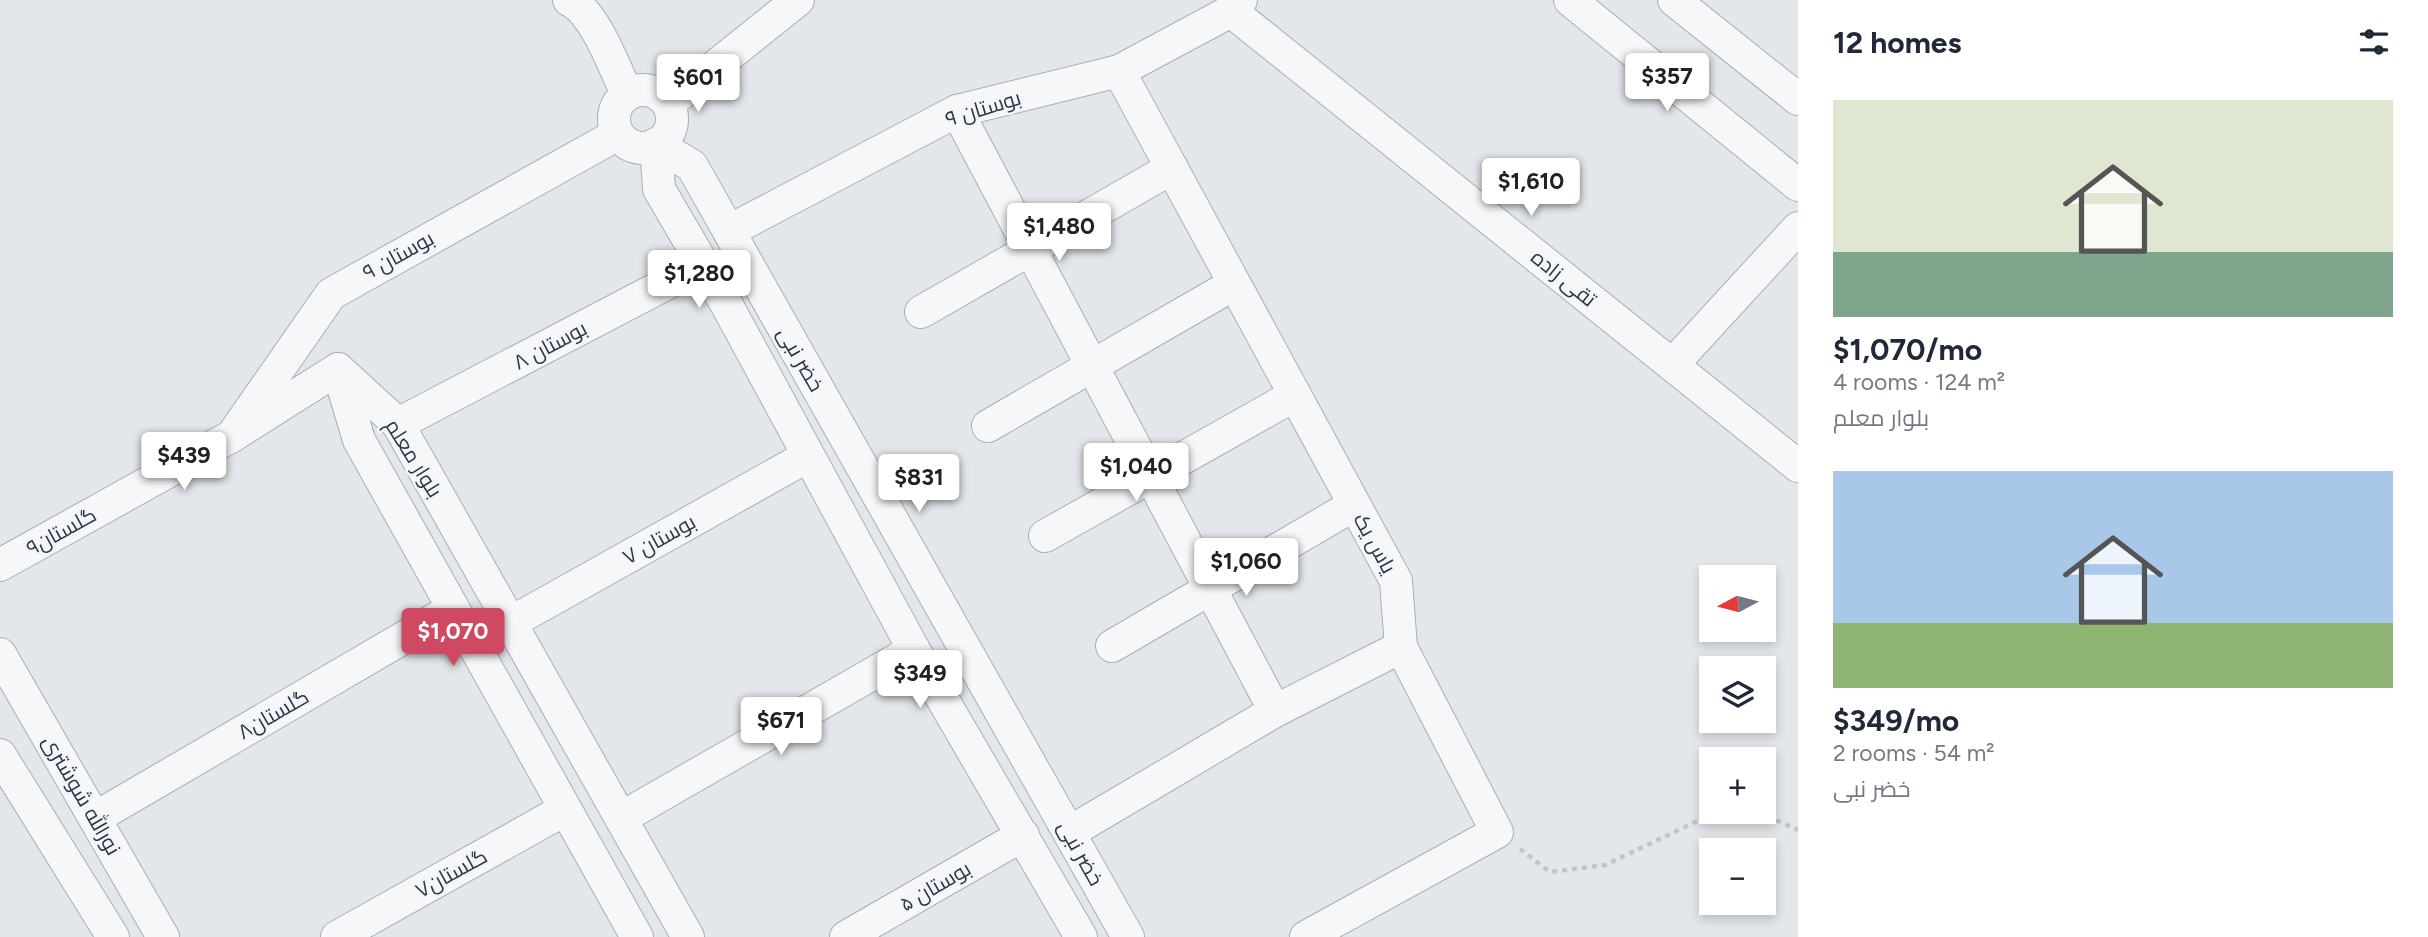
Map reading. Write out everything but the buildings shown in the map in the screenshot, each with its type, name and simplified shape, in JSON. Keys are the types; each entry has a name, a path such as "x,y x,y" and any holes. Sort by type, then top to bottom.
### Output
{"street":[{"path":"569,0 575,3 597,30 627,94"},
{"path":"668,104 798,0"},
{"path":"1570,0 1798,184"},
{"path":"1674,0 1798,99"},
{"name":"بوستان ۹","path":"729,231 957,111 1119,71 1236,6"},
{"name":"تقی زاده","path":"1236,6 1798,466"},
{"name":"یاس یک","path":"1119,71 1396,582 1401,648 1497,832"},
{"path":"648,89 659,94 668,104 672,117 670,129 656,145 639,148 626,143 618,134 614,121 615,108 627,94 648,89"},
{"path":"957,111 1275,711"},
{"name":"بوستان ۹","path":"232,436 331,294 618,134"},
{"name":"خضر نبی","path":"656,145 692,166 1128,937"},
{"name":"خضر نبی","path":"656,145 659,189 914,650 1081,937"},
{"path":"921,312 1172,168"},
{"path":"1672,365 1798,228"},
{"name":"بوستان ۸","path":"398,424 702,265"},
{"path":"988,426 1234,284"},
{"name":"گلستان۹","path":"0,565 232,436 338,369"},
{"name":"بلوار معلم","path":"338,369 398,424 688,937"},
{"name":"بلوار معلم","path":"338,369 359,440 451,610 637,937"},
{"path":"1045,537 1295,396"},
{"name":"بوستان ۷","path":"510,622 808,456"},
{"path":"1112,646 1354,505"},
{"name":"گلستان۸","path":"95,818 451,610"},
{"path":"1070,832 1275,711 1401,648"},
{"path":"621,818 914,650"},
{"name":"نورالله شوشتری","path":"0,654 163,937"},
{"path":"0,755 113,937"},
{"name":"گلستان۷","path":"337,937 564,810"},
{"path":"1306,937 1497,832"},
{"name":"بوستان ۵","path":"846,937 1023,835"}],"path":[{"path":"1497,832 1550,872 1605,865 1699,820"},
{"path":"1776,820 1798,830"}]}
